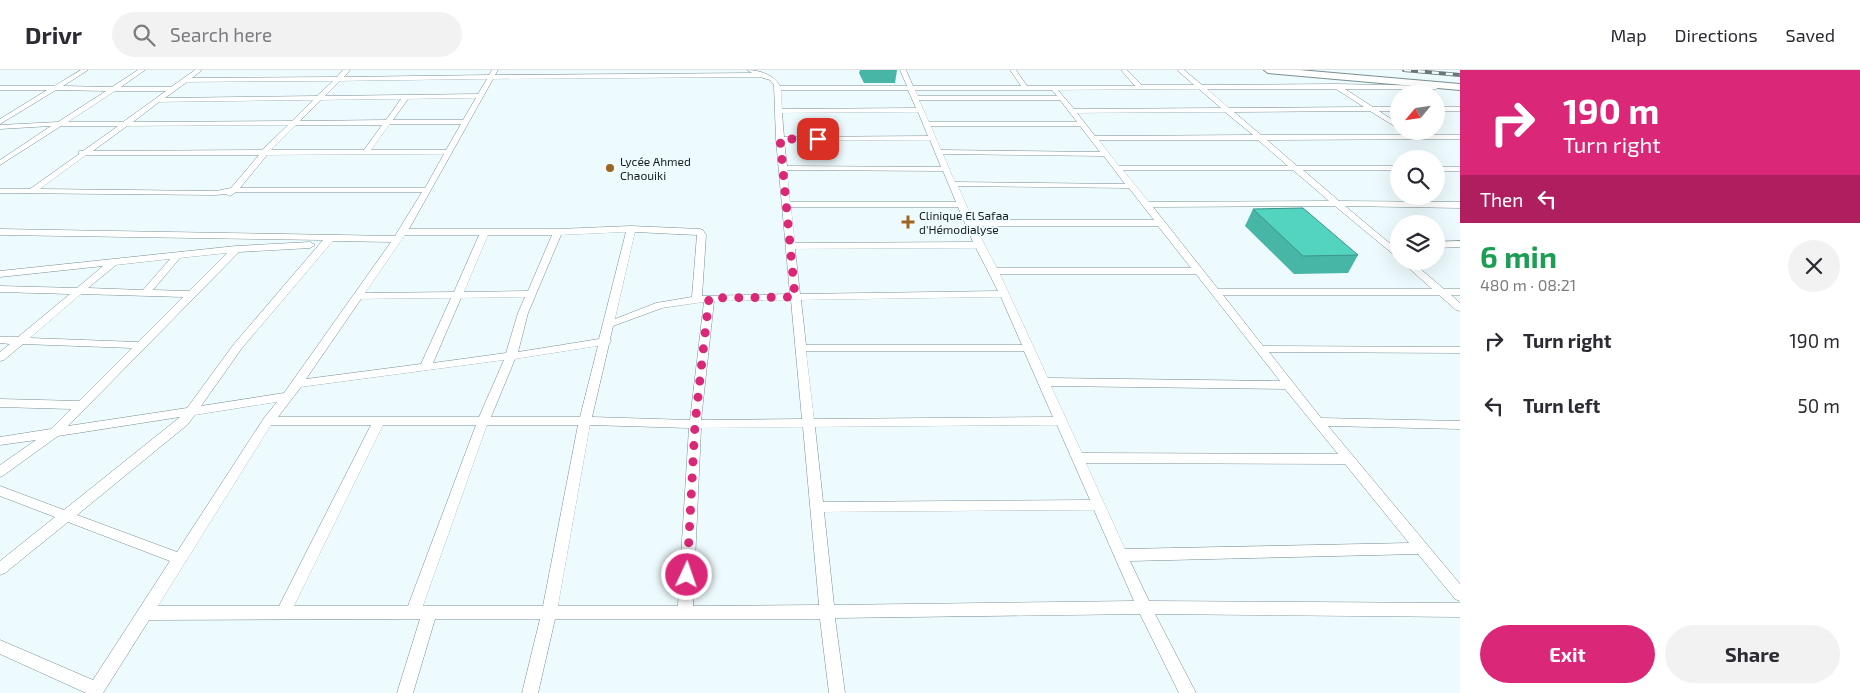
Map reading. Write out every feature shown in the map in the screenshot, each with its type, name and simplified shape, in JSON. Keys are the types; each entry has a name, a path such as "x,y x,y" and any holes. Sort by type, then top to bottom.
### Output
{"street":[{"path":"0,122 85,70"},
{"path":"0,163 142,70"},
{"path":"31,192 122,124 200,70"},
{"path":"231,193 265,152 347,70"},
{"path":"750,70 776,81 777,88 782,168 827,612 837,693"},
{"path":"904,70 978,245 994,271 1144,607 1188,693"},
{"path":"1013,70 1025,87"},
{"path":"1124,70 1140,87"},
{"path":"1180,70 1390,248"},
{"path":"1268,70 1456,87"},
{"path":"186,80 493,74 762,75"},
{"path":"0,647 96,691 268,420 297,384 400,236 493,74"},
{"path":"1318,74 1390,121"},
{"path":"1053,87 1318,422 1460,596"},
{"path":"777,88 1456,87"},
{"path":"0,88 174,89"},
{"path":"366,152 408,96"},
{"path":"158,100 481,96"},
{"path":"916,98 1062,98"},
{"path":"1072,110 1390,109"},
{"path":"1445,109 1460,109"},
{"path":"779,111 920,110"},
{"path":"0,127 58,124 466,122"},
{"path":"927,124 1082,124"},
{"path":"1093,138 1390,137"},
{"path":"1445,137 1460,137"},
{"path":"780,139 933,138"},
{"path":"82,153 449,152"},
{"path":"939,152 1105,154"},
{"path":"782,168 946,168"},
{"path":"1116,168 1390,168"},
{"path":"1445,169 1460,169"},
{"path":"953,184 1130,186"},
{"path":"0,192 425,194"},
{"path":"786,204 962,205"},
{"path":"1145,205 1460,204"},
{"path":"969,223 1160,223"},
{"path":"530,693 549,613 585,422 606,341 631,229"},
{"path":"0,274 236,249 400,236 631,229 697,232 702,234 703,299 685,613"},
{"path":"0,232 327,241"},
{"path":"425,368 485,232"},
{"path":"413,613 483,421 512,356 530,294 558,232"},
{"path":"0,570 176,429 238,346 327,241"},
{"path":"1445,244 1460,244"},
{"path":"790,246 978,245"},
{"path":"0,472 55,432 236,249"},
{"path":"146,292 178,256"},
{"path":"0,358 112,262"},
{"path":"1415,270 1460,308"},
{"path":"994,271 1198,271"},
{"path":"0,289 192,294"},
{"path":"1215,292 1460,292"},
{"path":"358,296 530,294"},
{"path":"610,324 660,305 703,299 1004,294"},
{"path":"0,340 142,345"},
{"path":"297,384 512,356 606,341"},
{"path":"800,348 1029,348"},
{"path":"1260,349 1460,350"},
{"path":"1044,382 1289,385"},
{"path":"0,440 288,396"},
{"path":"0,403 82,405"},
{"path":"268,420 695,424 1062,421"},
{"path":"284,613 379,421"},
{"path":"1318,422 1460,425"},
{"path":"1078,458 1349,459"},
{"path":"0,492 180,559"},
{"path":"817,507 1099,505"},
{"path":"1121,555 1422,548"},
{"path":"145,613 685,613 1144,607 1460,610"},
{"path":"405,693 429,613"}],"building":[{"path":"1303,208 1358,255 1303,256 1253,209"}],"railway":[{"path":"1404,70 1460,75"}],"place":[{"name":"Lycée Ahmed Chaouiki","path":"610,168"},
{"name":"Clinique El Safaa d'Hémodialyse","path":"908,222"}],"route":[{"path":"687,575 695,424 709,298 795,297 780,139 818,139"}]}
